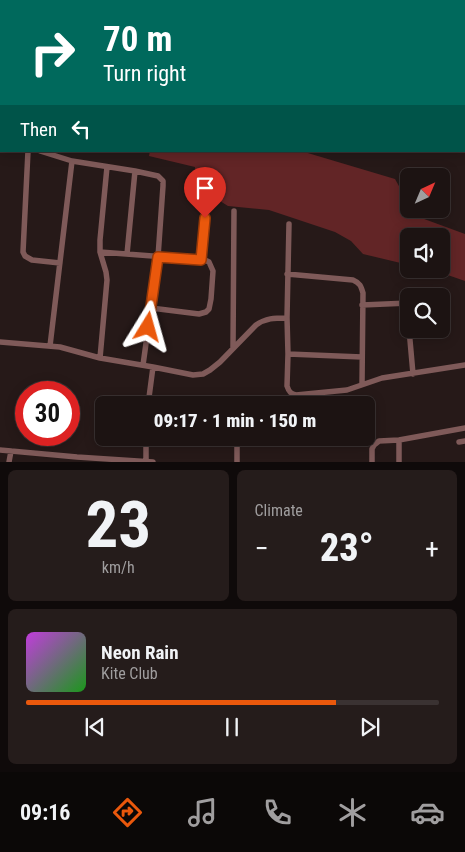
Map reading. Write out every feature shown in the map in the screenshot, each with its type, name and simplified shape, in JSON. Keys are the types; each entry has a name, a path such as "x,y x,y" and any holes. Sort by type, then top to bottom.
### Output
{"street":[{"path":"28,152 23,252 25,256 32,260 60,263"},
{"path":"43,152 72,161 158,176 163,182 158,257 143,365"},
{"path":"50,346 72,161"},
{"path":"100,358 107,280 100,252 100,240 107,167"},
{"path":"126,254 135,171"},
{"path":"233,348 234,211"},
{"path":"201,260 205,218"},
{"path":"289,224 286,386 291,394 337,392 382,378 465,365"},
{"path":"100,252 209,262 214,272 211,299 209,309 206,312 199,314 151,308"},
{"path":"287,274 353,280 361,286 362,384"},
{"path":"362,304 400,303"},
{"path":"0,342 60,347 100,358 193,375 203,374 220,362 263,320 287,318"},
{"path":"410,338 413,374"},
{"path":"288,354 362,357"},
{"path":"149,396 153,367"},
{"path":"372,462 372,449 379,441 399,440 465,428"},
{"path":"399,440 399,462"},
{"path":"146,446 146,462"},
{"path":"237,446 237,462"},
{"path":"0,450 153,462"},
{"path":"9,462 11,451"}],"shaded area":[{"path":"150,152 304,152 395,179 400,188 400,218 421,218 449,228 400,228 400,263 363,254 351,241 335,232 269,210 228,206 194,185 195,167 149,156"},
{"path":"450,228 465,234 465,281 450,276"}],"route":[{"path":"148,327 158,257 201,260 205,218"}]}
